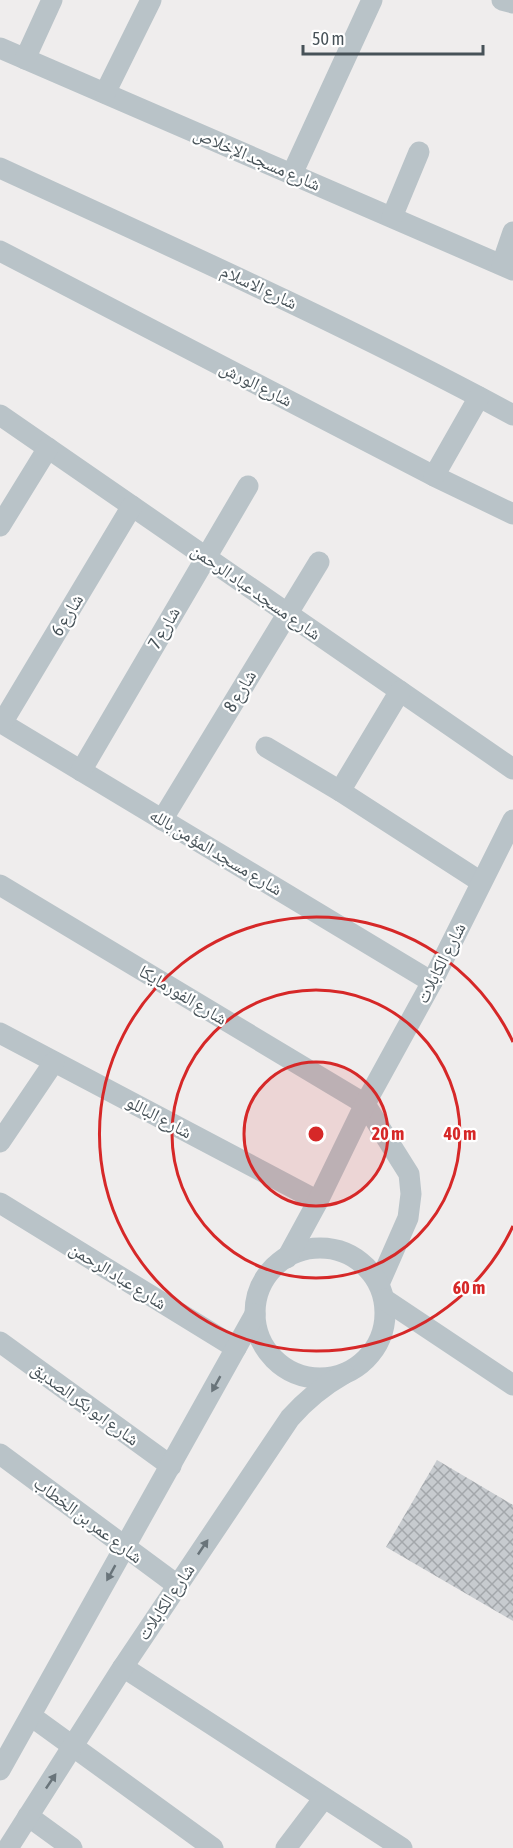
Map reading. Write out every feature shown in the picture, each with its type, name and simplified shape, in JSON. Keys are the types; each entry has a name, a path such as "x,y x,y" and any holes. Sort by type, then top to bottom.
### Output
{"street":[{"path":"26,59 52,0"},
{"path":"105,93 152,0"},
{"path":"292,174 372,0"},
{"path":"502,0 513,3"},
{"name":"شارع مسجد الإخلاص","path":"0,48 507,267"},
{"path":"392,217 419,152"},
{"name":"شارع الاسلام","path":"0,168 276,295 513,415"},
{"path":"507,267 513,232"},
{"name":"شارع الورش","path":"0,251 434,476 513,514"},
{"path":"434,476 479,397"},
{"name":"شارع مسجد عباد الرحمن","path":"0,414 513,769"},
{"path":"0,526 48,448"},
{"name":"شارع 7","path":"81,771 248,486"},
{"name":"شارع 6","path":"1,723 132,506"},
{"name":"شارع 8","path":"162,820 319,562"},
{"path":"340,791 400,691"},
{"name":"شارع مسجد المؤمن بالله","path":"1,723 432,982"},
{"path":"266,747 340,791 481,882"},
{"name":"شارع الكابلات","path":"287,1258 318,1201 365,1104 432,982 513,820"},
{"name":"شارع الفورمايكا","path":"0,885 365,1104"},
{"name":"شارع الباللو","path":"0,1033 318,1201"},
{"path":"0,1142 54,1062"},
{"path":"365,1104 409,1174 411,1194 408,1218 381,1292"},
{"name":"شارع عباد الرحمن","path":"0,1203 236,1348"},
{"path":"316,1248 331,1249 346,1254 359,1261 370,1272 381,1292 386,1314 378,1344 358,1366 344,1374 329,1378 314,1378 298,1375 284,1368 263,1345 257,1330 256,1301 264,1282 276,1266 301,1251 316,1248"},
{"path":"381,1292 513,1385"},
{"path":"0,1770 255,1314"},
{"name":"شارع ابو بكر الصديق","path":"0,1342 171,1466"},
{"name":"شارع الكابلات","path":"8,1848 123,1667 290,1418 324,1386 344,1374"},
{"name":"شارع عمر بن الخطاب","path":"0,1454 177,1585"},
{"path":"123,1667 397,1847"},
{"path":"31,1716 213,1848"},
{"path":"286,1848 324,1798"},
{"path":"28,1815 72,1848"}],"building":[{"path":"437,1460 513,1505 513,1621 386,1547"}]}
